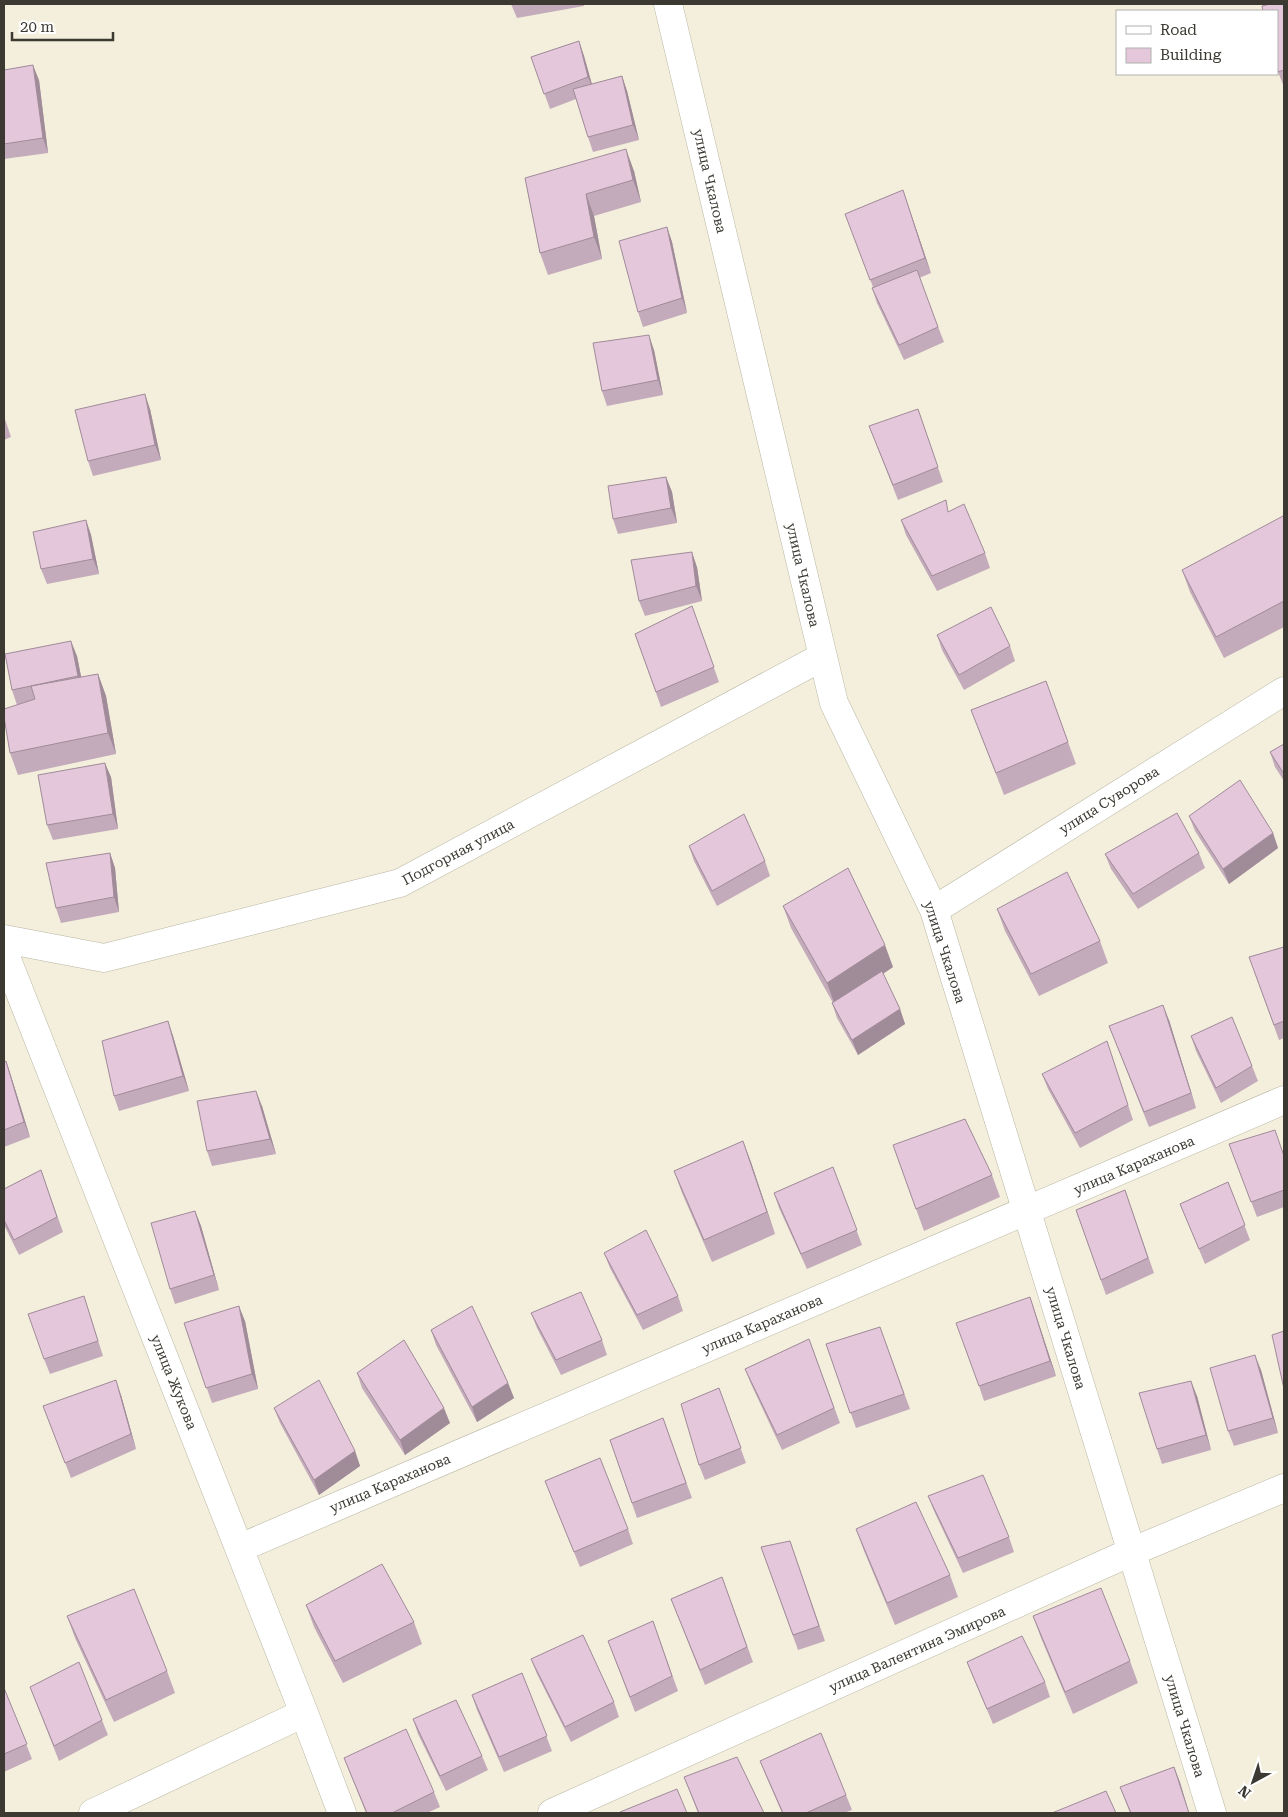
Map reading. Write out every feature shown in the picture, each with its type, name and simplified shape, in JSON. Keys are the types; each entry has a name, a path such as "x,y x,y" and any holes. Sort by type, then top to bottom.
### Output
{"street":[{"name":"улица Чкалова","path":"668,4 834,703 934,910 1212,1813"},
{"name":"Подгорная улица","path":"4,939 104,958 400,883 822,657"},
{"name":"улица Суворова","path":"934,910 1284,691"},
{"name":"улица Жукова","path":"4,952 240,1548 342,1813"},
{"name":"улица Караханова","path":"240,1548 1284,1100"},
{"name":"улица Валентина Эмирова","path":"552,1813 1131,1552 1284,1488"},
{"path":"93,1813 304,1713"}],"building":[{"path":"1284,4 1284,70 1278,72 1278,10 1263,10 1262,6"},
{"path":"579,41 588,77 544,94 531,57"},
{"path":"33,65 43,138 4,144 4,70"},
{"path":"622,76 633,125 588,137 573,89"},
{"path":"626,149 633,180 586,194 594,237 540,253 525,178"},
{"path":"903,190 925,258 870,280 845,214"},
{"path":"667,227 682,298 638,312 619,241"},
{"path":"917,270 938,327 899,345 872,288"},
{"path":"649,335 658,380 602,391 593,343"},
{"path":"145,394 155,445 88,461 75,410"},
{"path":"918,409 938,467 893,485 869,426"},
{"path":"666,477 671,508 613,519 608,486"},
{"path":"946,500 948,512 964,504 985,553 932,576 901,520"},
{"path":"1283,516 1284,601 1216,637 1182,570"},
{"path":"86,520 93,559 41,569 33,532"},
{"path":"692,552 696,586 639,601 631,560"},
{"path":"692,606 714,667 656,692 635,634"},
{"path":"991,607 1010,646 959,675 937,635"},
{"path":"71,641 78,676 12,690 5,654"},
{"path":"98,674 108,733 10,753 4,709 35,699 31,686"},
{"path":"1046,681 1068,742 996,773 971,710"},
{"path":"1284,744 1284,774 1270,752"},
{"path":"105,763 113,814 47,825 38,775"},
{"path":"1240,780 1273,833 1223,869 1189,816"},
{"path":"1177,813 1199,853 1133,894 1105,854"},
{"path":"744,814 765,861 712,891 689,846"},
{"path":"110,853 114,897 56,908 46,863"},
{"path":"848,868 885,945 827,983 783,906"},
{"path":"1067,872 1100,941 1031,974 997,909"},
{"path":"1284,947 1284,1021 1274,1025 1249,957"},
{"path":"882,971 900,1009 852,1040 832,1003"},
{"path":"1163,1005 1191,1093 1144,1112 1109,1026"},
{"path":"1232,1017 1252,1066 1216,1088 1191,1036"},
{"path":"168,1021 183,1076 114,1096 102,1041"},
{"path":"1107,1041 1128,1105 1075,1133 1042,1074"},
{"path":"6,1061 24,1122 4,1130 4,1062"},
{"path":"256,1091 270,1139 207,1151 197,1101"},
{"path":"965,1119 992,1175 916,1209 893,1145"},
{"path":"1275,1130 1284,1156 1284,1190 1251,1202 1229,1144"},
{"path":"743,1141 767,1212 704,1240 674,1171"},
{"path":"833,1167 857,1230 801,1254 774,1193"},
{"path":"41,1170 57,1217 14,1240 4,1220 4,1189"},
{"path":"1228,1182 1245,1225 1199,1249 1180,1204"},
{"path":"1125,1190 1148,1258 1101,1280 1076,1210"},
{"path":"195,1211 214,1275 170,1289 151,1223"},
{"path":"646,1230 678,1296 637,1315 604,1253"},
{"path":"581,1292 602,1340 556,1360 531,1313"},
{"path":"84,1296 98,1341 44,1359 28,1314"},
{"path":"1030,1297 1050,1361 979,1386 956,1323"},
{"path":"239,1306 252,1374 206,1388 184,1323"},
{"path":"472,1306 508,1383 472,1407 431,1330"},
{"path":"880,1327 904,1394 850,1413 826,1344"},
{"path":"1284,1331 1284,1389 1272,1335"},
{"path":"809,1339 834,1408 777,1435 745,1369"},
{"path":"404,1340 444,1408 400,1440 357,1373"},
{"path":"1255,1355 1273,1418 1228,1431 1210,1368"},
{"path":"116,1380 131,1434 65,1463 43,1406"},
{"path":"319,1380 355,1451 314,1480 274,1408"},
{"path":"1191,1381 1206,1435 1157,1449 1139,1393"},
{"path":"719,1388 741,1448 699,1465 681,1404"},
{"path":"663,1418 686,1483 632,1503 610,1440"},
{"path":"600,1458 628,1529 574,1552 545,1481"},
{"path":"983,1475 1009,1537 958,1558 928,1496"},
{"path":"916,1502 950,1575 887,1603 856,1529"},
{"path":"790,1541 819,1626 793,1635 761,1547"},
{"path":"382,1564 414,1622 335,1661 306,1605"},
{"path":"722,1577 747,1647 700,1670 671,1599"},
{"path":"1101,1588 1130,1661 1065,1692 1033,1616"},
{"path":"134,1589 167,1671 106,1700 67,1616"},
{"path":"653,1621 672,1676 630,1697 608,1641"},
{"path":"583,1635 614,1702 565,1727 531,1659"},
{"path":"1022,1636 1045,1682 987,1709 967,1662"},
{"path":"79,1662 102,1720 54,1746 30,1687"},
{"path":"522,1673 547,1736 499,1757 472,1695"},
{"path":"4,1688 27,1744 4,1754"},
{"path":"456,1700 482,1756 440,1776 413,1719"},
{"path":"406,1729 434,1792 392,1813 367,1813 344,1758"},
{"path":"821,1733 846,1795 806,1813 783,1813 760,1761"},
{"path":"737,1757 764,1813 699,1813 684,1777"},
{"path":"1174,1767 1189,1813 1131,1813 1120,1787"},
{"path":"677,1789 687,1813 620,1813 620,1812"},
{"path":"1106,1791 1116,1813 1052,1813"}]}
